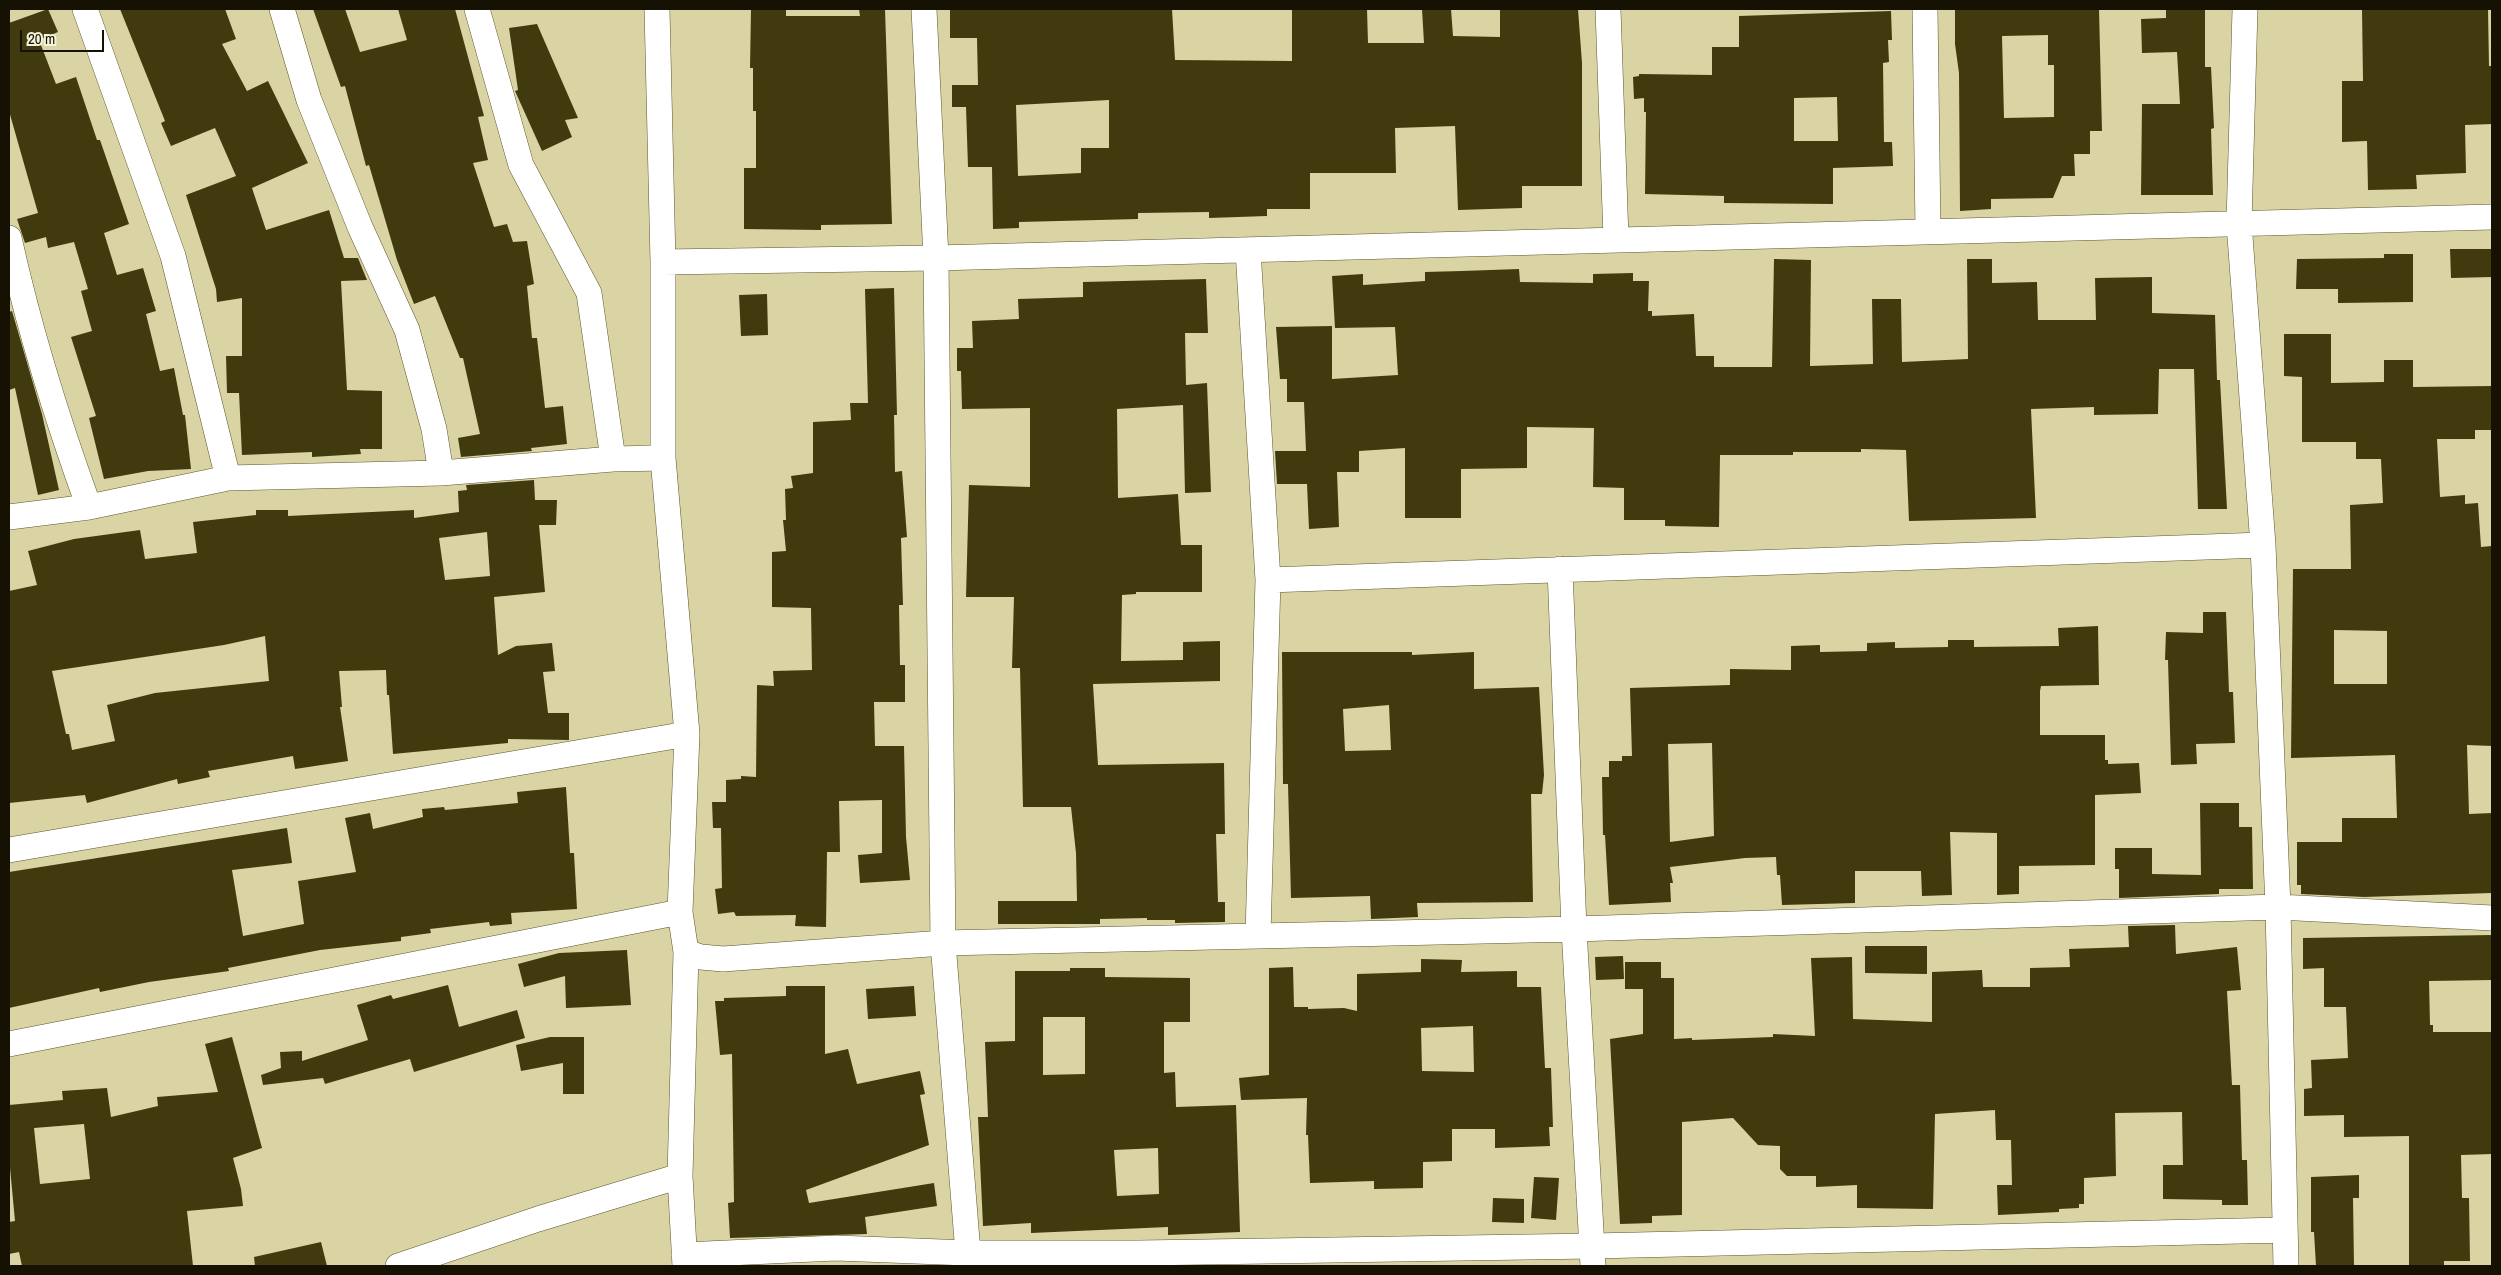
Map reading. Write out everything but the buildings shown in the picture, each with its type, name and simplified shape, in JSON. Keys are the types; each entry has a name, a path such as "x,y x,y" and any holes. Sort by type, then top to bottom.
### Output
{"street":[{"path":"85,9 173,256 228,478"},
{"path":"282,9 309,100 360,227 407,330 434,428 441,473"},
{"path":"477,9 521,165 589,293 613,459"},
{"path":"657,9 663,262 663,458 687,734 680,912 686,952 680,1176 685,1260 968,1253 1141,1260 1593,1256 2284,1230"},
{"path":"924,9 936,258 943,943 968,1253"},
{"path":"1608,9 1616,239"},
{"path":"1925,9 1928,231"},
{"path":"2245,9 2239,223 2263,545 2278,907 2286,1266"},
{"path":"663,262 936,258 2492,217"},
{"path":"9,238 23,299 70,452 89,506"},
{"path":"1248,250 1268,580 1258,935"},
{"path":"9,517 89,506 228,478 441,473 613,459 663,458"},
{"path":"1268,580 2263,545"},
{"path":"1560,569 1574,929 1593,1256"},
{"path":"9,850 687,734"},
{"path":"686,952 701,957 722,959 943,943 1574,929 2278,907 2492,918"},
{"path":"9,1044 680,912"},
{"path":"398,1266 538,1219 680,1176"}]}
